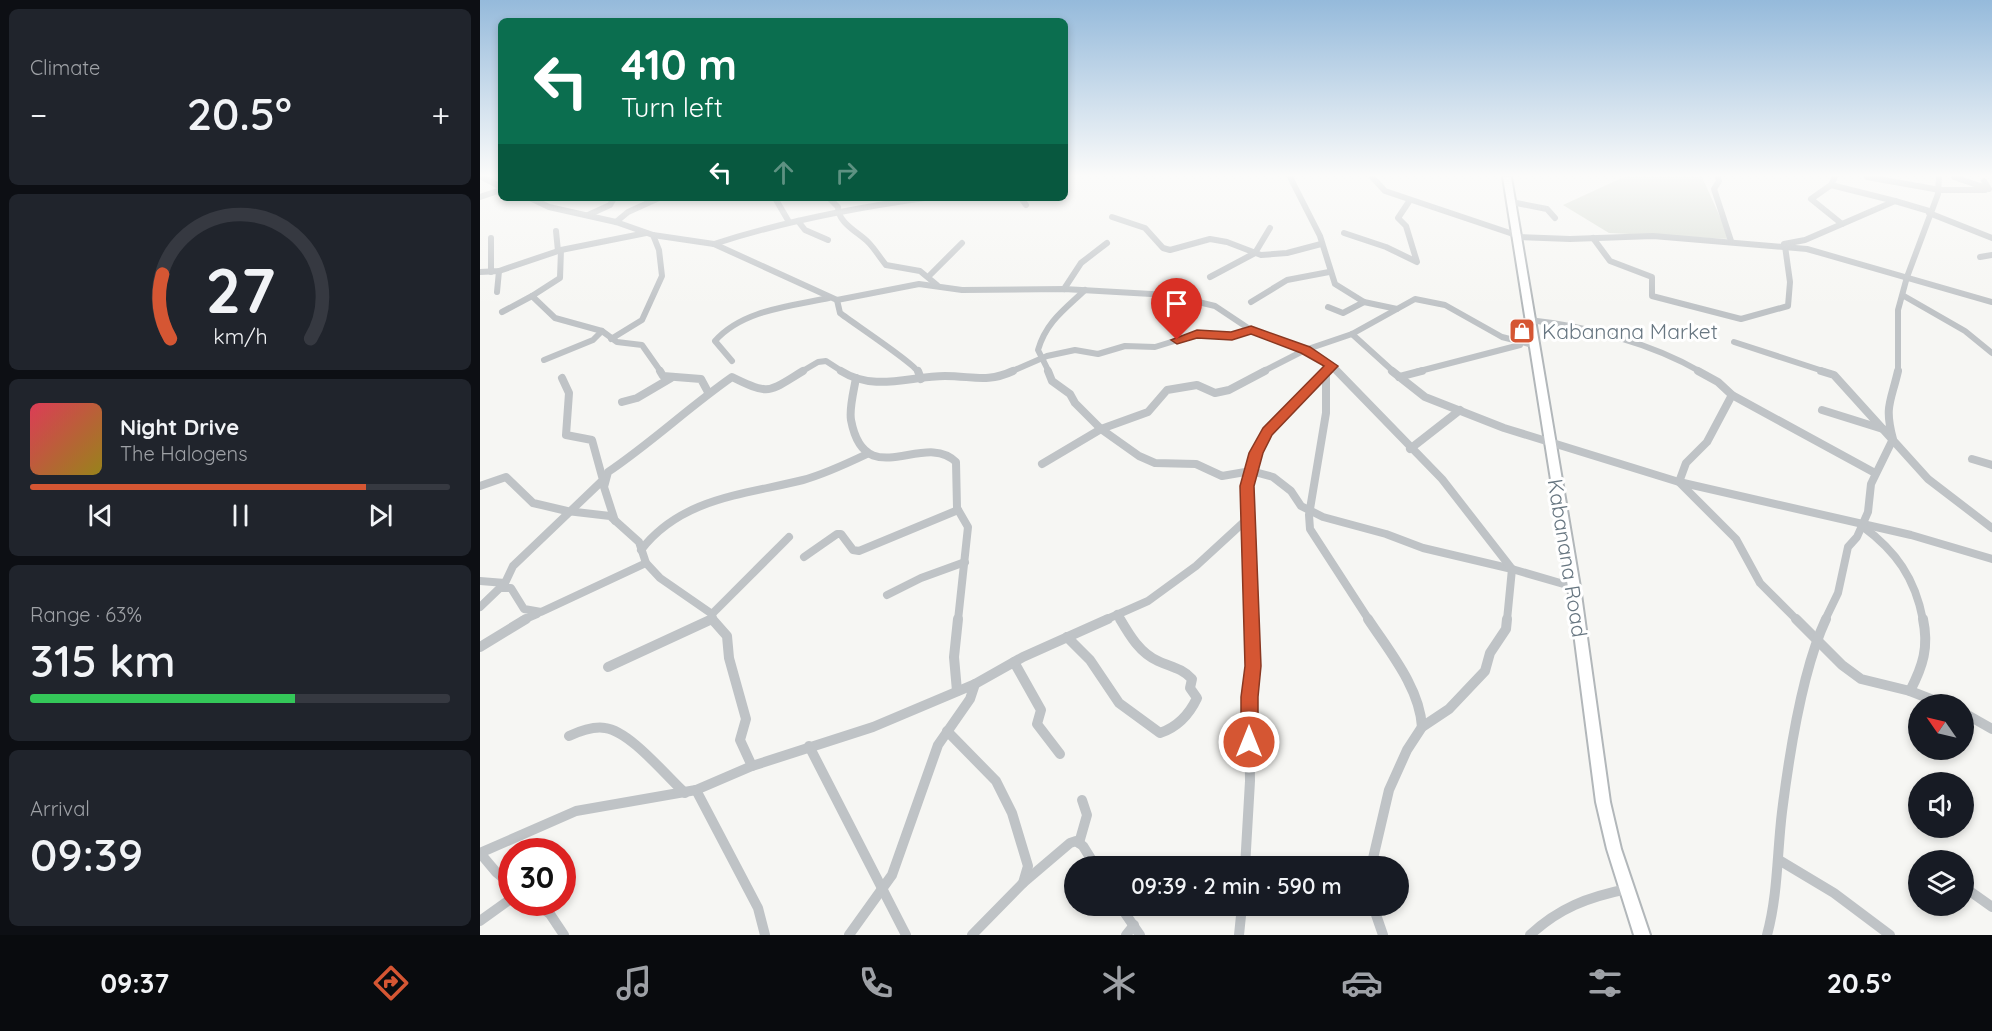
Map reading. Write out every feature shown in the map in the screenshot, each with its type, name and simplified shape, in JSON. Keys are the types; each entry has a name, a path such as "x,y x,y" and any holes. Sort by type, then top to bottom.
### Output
{"street":[{"path":"611,221 650,234 714,244 834,299 840,313 916,366 921,379"},
{"path":"714,244 798,221 805,230 828,240"},
{"path":"844,221 867,241 886,265 910,268 930,275 937,285"},
{"path":"1120,221 1154,235 1159,244 1167,249 1216,239 1255,253 1287,252 1321,244"},
{"path":"1310,221 1321,244 1329,272 1341,290 1364,302 1397,309"},
{"path":"1344,232 1386,247 1417,262 1406,226 1401,221"},
{"path":"1469,221 1516,236 1593,238 1653,236 1731,240 1813,250 1927,285 1992,302"},
{"name":"Kabanana Road","path":"1514,221 1529,320 1527,345 1549,442 1574,587 1601,791 1614,849 1642,935"},
{"path":"1725,221 1731,240"},
{"path":"1837,221 1842,225"},
{"path":"1782,246 1805,240 1852,221"},
{"path":"1767,935 1773,914 1782,811 1794,739 1816,640 1838,594 1848,547 1863,525 1875,473 1893,439 1887,416 1888,403 1898,373 1898,310 1904,296 1907,277 1929,221"},
{"path":"1950,221 1992,238"},
{"path":"1210,277 1255,253 1260,240 1270,228"},
{"path":"502,312 560,278 556,231"},
{"path":"480,273 499,271 559,250 650,234"},
{"path":"611,339 642,320 662,276 659,250 650,234"},
{"path":"491,238 494,246 491,272"},
{"path":"1593,238 1610,261 1652,277 1652,296 1741,320 1757,312 1784,310 1788,306 1790,282 1782,246"},
{"path":"930,275 962,243"},
{"path":"1064,289 1082,263 1107,243"},
{"path":"1980,257 1992,255"},
{"path":"497,292 499,271"},
{"path":"1251,302 1280,280 1296,275 1329,272"},
{"path":"732,361 715,341 732,327 780,309 907,285 937,285 962,290 1064,289 1182,296 1215,306 1251,330 1305,350 1332,366 1442,479 1512,569 1506,629 1490,653 1485,671 1449,709 1422,727 1407,750 1389,790 1374,856"},
{"path":"1086,290 1053,316 1047,324 1038,350 1044,358 1052,381 1070,394 1075,403 1101,429 1139,456 1155,463 1196,464 1222,476 1251,471 1278,479 1308,510 1424,548 1512,569 1574,587"},
{"path":"532,296 555,318 602,331 609,334 611,339"},
{"path":"1904,296 1965,331 1992,353"},
{"path":"1042,464 1101,429 1148,412 1167,390 1197,385 1215,393 1229,390 1305,350 1352,334 1415,298 1425,298 1459,312 1491,334 1527,345"},
{"path":"1328,307 1343,313 1364,302"},
{"path":"1529,320 1545,321 1626,343 1692,367 1718,382 1732,395 1875,473"},
{"path":"480,607 503,585 513,566 567,511 603,480 608,472 642,449 708,392 732,377 756,389 770,391 823,361 856,378 892,383 944,376 995,379 1044,358 1075,350 1098,354 1125,346 1155,347 1197,334 1232,336 1251,330"},
{"path":"544,360 581,346 602,331"},
{"path":"1352,334 1399,377 1425,397 1504,429 1678,482 1946,544 1992,559"},
{"path":"611,339 645,347 663,376 701,380 708,392"},
{"path":"1734,342 1834,375 1937,487 1992,528"},
{"path":"1316,356 1325,344"},
{"path":"1399,377 1527,345"},
{"path":"1246,856 1250,781 1249,697 1253,666 1248,574 1247,486 1256,453 1268,432 1332,366"},
{"path":"1326,374 1330,383 1329,400 1314,492 1308,510 1310,529 1382,640 1421,709 1422,727"},
{"path":"562,378 569,393 566,435 592,440 615,521"},
{"path":"622,402 637,398 671,378"},
{"path":"856,378 851,419 867,454"},
{"path":"1678,482 1686,463 1707,442 1732,395"},
{"path":"1410,448 1460,410"},
{"path":"1822,410 1887,431"},
{"path":"642,550 657,533 698,506 816,476 867,454 880,459 923,453 950,456 956,462 958,510 969,527 954,657 957,691"},
{"path":"1972,459 1992,465"},
{"path":"480,486 506,477 533,502 567,511 610,516 639,542 646,562 660,578 712,616 727,636 729,658 734,669 746,719 740,740 752,765"},
{"path":"1678,482 1741,546 1760,583 1842,665 1861,679 1918,694"},
{"path":"498,871 480,853 576,811 696,790 752,765 873,727 975,684 1014,662 1148,601 1196,566 1245,521 1248,508"},
{"path":"804,558 837,534 841,534 853,549 859,551 958,510"},
{"path":"1863,525 1883,541 1902,561 1922,613 1926,644 1924,665 1910,691"},
{"path":"608,667 712,616 789,537"},
{"path":"480,647 515,624 646,562"},
{"path":"887,596 931,574 965,562"},
{"path":"480,581 511,588 524,609 541,612"},
{"path":"1067,637 1090,660 1119,702 1128,711 1160,733 1172,730 1194,706 1197,698 1190,688 1192,679 1178,666 1149,657 1130,636 1117,614"},
{"path":"1014,662 1024,684 1041,710 1037,724 1060,754"},
{"path":"849,935 899,862 916,803 947,731 970,699 975,684"},
{"path":"1974,719 1992,729"},
{"path":"569,736 599,728 610,729 644,755 685,793"},
{"path":"947,731 996,781 1012,813 1028,866 1023,883"},
{"path":"809,746 906,935"},
{"path":"696,790 758,908 765,935"},
{"path":"1078,843 1086,820 1085,805 1082,800"},
{"path":"972,935 1023,883 1070,843 1078,843"},
{"path":"1078,843 1088,856"},
{"path":"1779,860 1834,893 1890,935"},
{"path":"1530,935 1551,915 1575,901 1627,889"},
{"path":"1974,894 1992,907"},
{"path":"480,921 498,908"},
{"path":"551,916 564,935"},
{"path":"1126,935 1137,930 1127,916"},
{"path":"1239,935 1241,916"},
{"path":"1376,916 1383,935"}],"shaded area":[{"path":"1589,221 1722,221 1730,239 1609,233"}],"place":[{"name":"Kabanana Market","path":"1522,331"}],"route":[{"path":"1177,340 1197,334 1232,336 1251,330 1305,350 1332,366 1295,402 1262,440 1247,486 1250,547 1248,574 1252,610 1253,666 1249,697 1249,742"}]}
